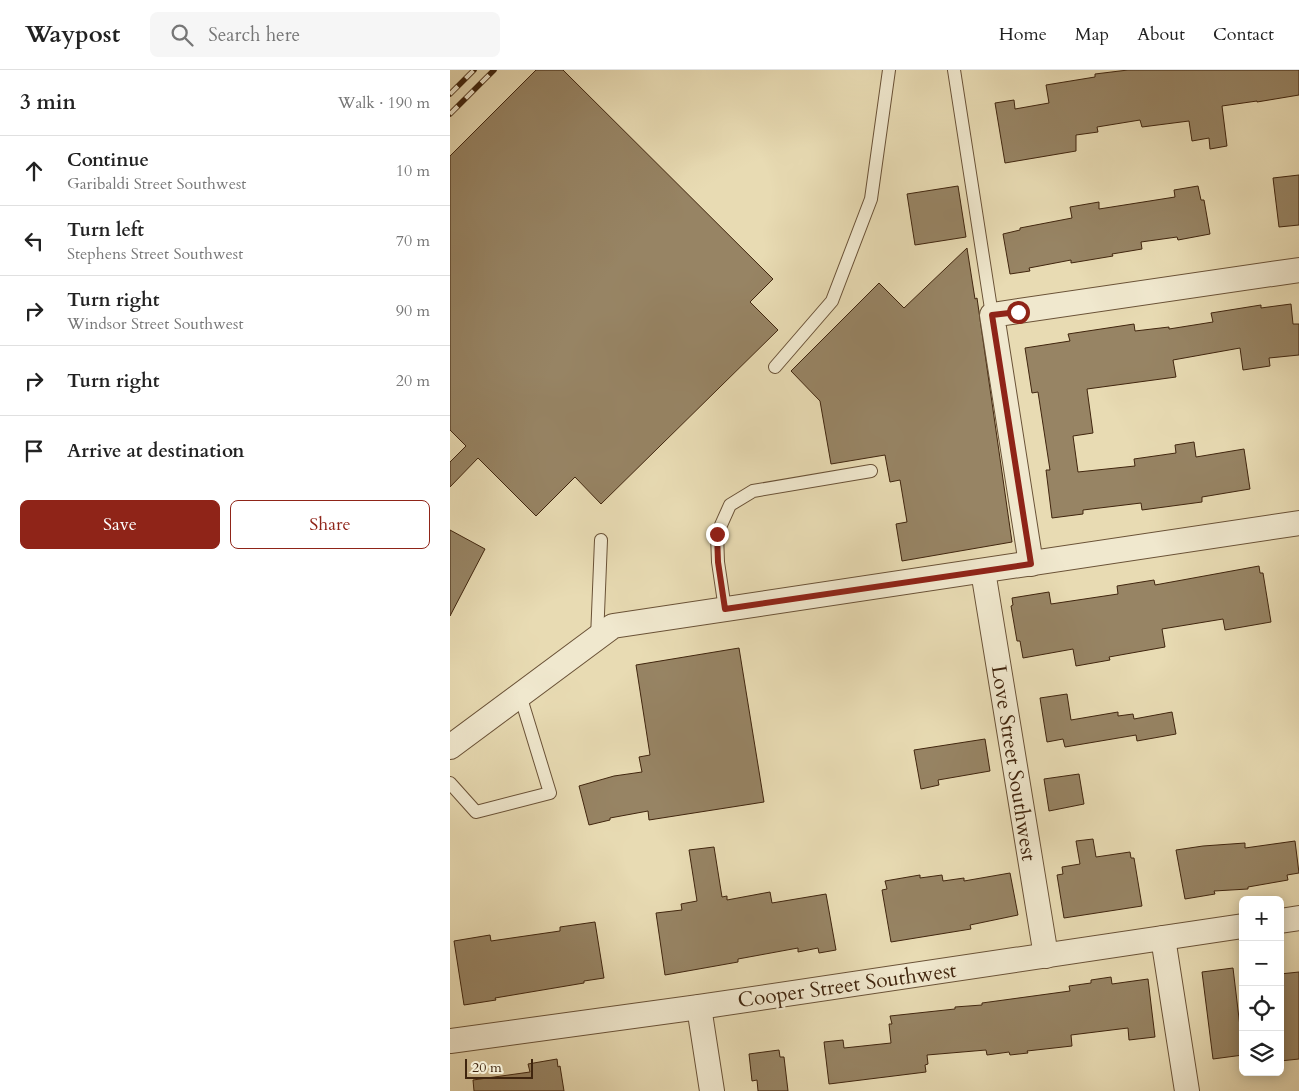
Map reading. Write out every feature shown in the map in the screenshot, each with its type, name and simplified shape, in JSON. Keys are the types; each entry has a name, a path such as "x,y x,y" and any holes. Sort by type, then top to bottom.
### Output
{"street":[{"path":"1031,564 992,315 1299,270"},
{"path":"450,747 613,626 1299,523"},
{"name":"Love Street Southwest","path":"983,570 1046,956"},
{"path":"1284,920 1299,918"},
{"name":"Cooper Street Southwest","path":"450,1041 699,1007 1239,927"},
{"path":"1163,938 1187,1091"},
{"path":"699,1007 712,1091"}],"lane":[{"path":"775,367 832,301 871,199 889,70"},
{"path":"954,70 992,315"},
{"path":"725,609 718,562 717,534 730,505 753,491 871,471"},
{"path":"598,638 601,540"},
{"path":"450,783 476,812 550,793 520,695"}],"building":[{"path":"536,70 563,70 773,279 750,302 778,330 601,504 575,477 536,516 478,458 450,487 450,462 466,446 450,430 450,156"},
{"path":"1128,70 1299,70 1299,95 1222,106 1227,146 1210,149 1209,138 1192,141 1189,121 1142,127 1140,120 1097,127 1098,132 1076,135 1076,151 1005,163 995,103 1014,100 1015,109 1049,103 1046,85 1095,77 1095,74"},
{"path":"1299,175 1299,225 1279,227 1273,178"},
{"path":"958,186 966,237 915,245 907,194"},
{"path":"1198,186 1201,200 1204,200 1210,234 1178,240 1177,237 1141,242 1142,249 1071,263 1071,260 1029,268 1030,271 1010,274 1003,234 1020,230 1020,228 1072,218 1070,207 1099,202 1099,209 1175,197 1174,190"},
{"path":"967,248 975,299 977,298 1012,542 902,561 896,524 907,522 900,480 890,482 885,455 831,464 820,401 791,371 879,283 904,308"},
{"path":"1291,304 1293,324 1299,324 1299,355 1269,358 1270,366 1243,370 1240,348 1173,360 1176,377 1087,389 1093,433 1073,436 1078,472 1135,466 1134,459 1176,453 1175,445 1194,442 1196,457 1244,449 1250,489 1202,497 1202,502 1142,510 1141,503 1083,510 1083,514 1052,518 1046,470 1050,470 1038,392 1032,393 1025,348 1070,341 1068,334 1134,324 1135,331 1169,327 1169,329 1213,322 1211,313 1261,305 1261,308"},
{"path":"450,530 485,549 450,616"},
{"path":"1259,566 1260,573 1263,573 1271,622 1225,630 1223,619 1162,629 1165,647 1109,657 1110,660 1076,666 1073,649 1023,658 1020,641 1017,641 1011,606 1013,605 1012,598 1049,592 1051,604 1118,594 1117,586 1154,580 1155,585"},
{"path":"739,648 764,802 649,820 648,811 610,818 610,820 589,825 579,786 614,776 642,772 639,757 650,755 636,665"},
{"path":"1067,694 1071,720 1118,712 1118,716 1133,714 1134,719 1172,712 1176,734 1137,741 1136,735 1065,747 1063,739 1047,742 1040,698"},
{"path":"985,739 990,771 938,780 939,785 921,789 914,750"},
{"path":"1079,774 1084,804 1049,811 1044,779"},
{"path":"1093,839 1096,857 1130,852 1131,858 1134,858 1142,906 1064,918 1057,875 1063,874 1062,867 1080,864 1076,841"},
{"path":"1295,841 1299,873 1287,875 1288,880 1248,887 1248,889 1214,891 1215,894 1185,899 1176,850 1245,843 1245,848"},
{"path":"714,847 722,897 727,896 727,900 770,892 772,903 826,894 836,950 819,953 818,948 798,952 798,948 738,959 738,962 665,975 656,913 682,910 681,904 697,901 689,850"},
{"path":"1010,873 1018,915 970,925 971,929 891,942 882,890 887,889 885,881 920,875 920,878 942,875 943,881 964,878 964,881"},
{"path":"595,922 604,978 464,1005 454,941 490,935 491,941 560,931 560,927"},
{"path":"1233,968 1239,1018 1239,1056 1213,1059 1202,972"},
{"path":"1299,972 1299,1059 1284,1061 1284,986 1284,974"},
{"path":"1111,977 1112,984 1148,979 1155,1037 1129,1040 1128,1028 1071,1035 1072,1046 1027,1051 1028,1053 1010,1055 1009,1052 987,1055 986,1050 927,1055 928,1064 925,1065 926,1072 829,1084 824,1042 843,1040 844,1048 891,1043 889,1024 892,1024 890,1016 955,1009 955,1007 982,1005 982,1003 1070,991 1069,986 1091,983 1091,980"},
{"path":"779,1050 780,1057 784,1057 788,1091 758,1091 757,1080 752,1081 749,1054"},
{"path":"557,1059 564,1091 474,1091 473,1080 530,1072 528,1064"}],"railway":[{"path":"450,94 474,70"},
{"path":"450,114 494,70"}],"route":[{"path":"717,534 718,562 725,609 1031,564 992,315 1018,312"}]}
